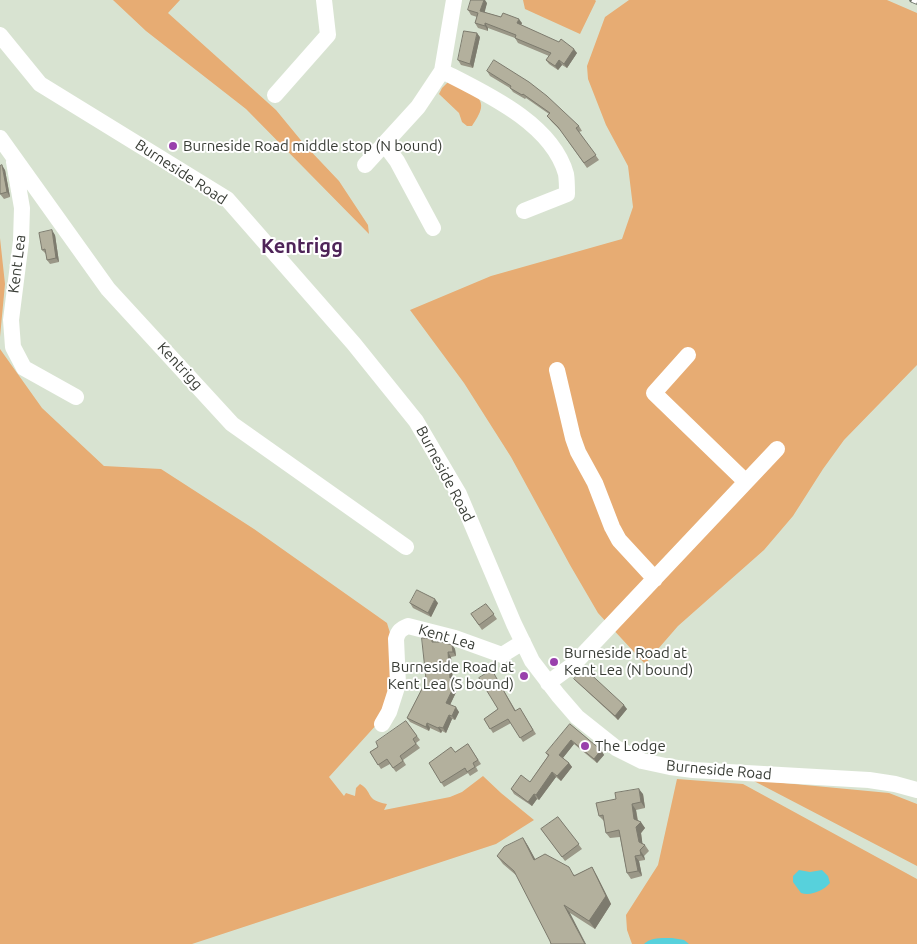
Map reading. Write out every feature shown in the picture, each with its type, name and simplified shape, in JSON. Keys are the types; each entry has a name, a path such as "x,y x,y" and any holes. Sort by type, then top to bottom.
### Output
{"street":[{"path":"275,96 328,35 324,0"},
{"path":"365,165 418,107 442,71 454,0"},
{"name":"Burneside Road","path":"0,35 40,84 226,199 354,344 416,421 459,494 532,661 577,717 594,732 616,748 642,761 670,768 870,780 917,790"},
{"path":"442,71 498,100 538,130 557,155 566,175 567,194 524,211"},
{"name":"Kentrigg","path":"0,138 108,288 232,424 406,547"},
{"path":"385,145 397,161 433,228"},
{"name":"Kent Lea","path":"14,157 22,208 21,241 10,320 13,347 24,368 76,397"},
{"path":"688,355 654,393 746,482"},
{"path":"558,370 573,438 578,452 595,482 612,527 620,540 655,579"},
{"path":"548,683 574,664 777,449"},
{"name":"Kent Lea","path":"382,724 389,712 398,684 397,633 408,626 455,638 518,662 532,661"},
{"path":"502,655 523,642"}],"shaded area":[{"path":"113,0 180,0 168,13 276,110 304,144 339,181 368,225 369,234 246,109 146,31"},
{"path":"523,0 596,1 580,34 525,9"},
{"path":"629,0 887,0 917,13 917,365 844,440 793,516 764,550 678,626 645,664 598,613 511,457 464,383 410,310 491,276 622,239 633,207 628,166 606,125 588,79 587,66 605,17"},
{"path":"448,82 475,94 479,98 481,108 472,126 467,126 462,122 459,113 439,94"},
{"path":"0,238 5,284 0,337"},
{"path":"0,349 42,408 104,466 161,469 254,529 387,623 395,672 378,723 329,777 344,796 346,793 355,796 356,788 360,784 372,798 387,804 384,810 450,797 462,792 483,776 534,820 496,844 192,944 0,944"},
{"path":"677,779 743,784 917,879 917,944 632,944 627,930 626,915 658,865"},
{"path":"752,780 889,793 917,804 917,866"}],"water":[{"path":"799,870 810,872 822,870 828,876 830,883 817,892 801,893 793,882 793,876"},
{"path":"672,938 684,940 689,944 644,944 653,939"}],"building":[{"path":"471,0 484,0 480,11 501,17 503,13 519,19 517,23 559,42 561,39 574,49 564,64 559,60 555,66 546,60 551,53 515,38 516,35 485,23 485,26 475,23 478,13 468,10"},
{"path":"464,31 477,33 470,64 458,60"},
{"path":"494,60 547,96 579,126 576,128 596,155 584,163 558,127 547,116 550,113 487,71"},
{"path":"2,165 7,192 0,194 0,166"},
{"path":"52,230 56,258 47,260 45,249 42,250 39,233"},
{"path":"417,590 435,599 428,613 410,603"},
{"path":"486,604 494,614 479,625 471,614"},
{"path":"422,638 432,639 432,642 452,645 453,652 448,652 450,678 457,680 446,703 456,707 452,716 449,715 443,728 427,723 426,727 407,718 426,681"},
{"path":"584,668 624,705 615,716 574,679"},
{"path":"492,670 515,711 520,708 533,730 520,738 508,719 490,729 484,719 498,709 479,678"},
{"path":"406,721 417,736 413,739 416,744 400,756 403,761 393,768 387,759 378,765 370,752 378,747 376,742"},
{"path":"570,724 601,750 594,759 571,740 559,755 569,763 557,776 552,772 536,795 534,794 528,802 511,789 521,775 530,782 549,755 546,753"},
{"path":"468,744 478,760 473,763 475,767 467,772 465,768 441,783 429,763 451,747 455,752"},
{"path":"639,789 641,802 632,804 634,819 641,822 636,827 639,842 645,845 640,850 641,855 635,856 638,871 627,873 619,830 606,833 603,815 599,816 596,803 616,799 615,793"},
{"path":"558,817 579,844 562,857 541,829"},
{"path":"523,838 534,860 545,854 569,867 574,876 592,867 606,896 589,921 564,905 585,944 551,944 514,871 497,856 504,847"}],"railway":[{"path":"912,0 917,2"}],"place":[{"name":"Burneside Road middle stop (N bound)","path":"173,146"},
{"name":"Burneside Road at Kent Lea (N bound)","path":"554,662"},
{"name":"Burneside Road at Kent Lea (S bound)","path":"524,676"},
{"name":"The Lodge","path":"585,746"}],"district":[{"name":"Kentrigg","path":"302,246"}]}
